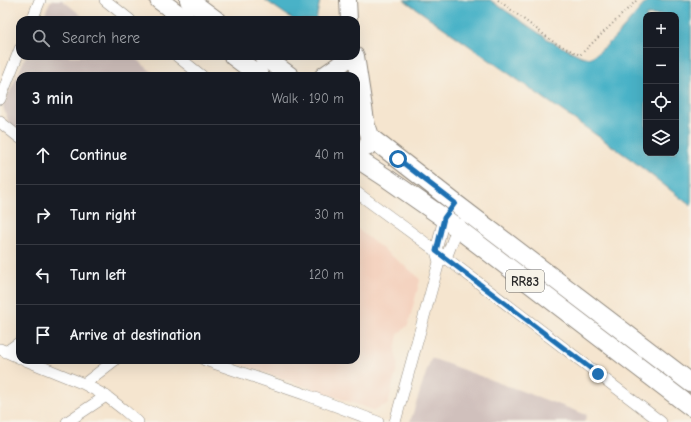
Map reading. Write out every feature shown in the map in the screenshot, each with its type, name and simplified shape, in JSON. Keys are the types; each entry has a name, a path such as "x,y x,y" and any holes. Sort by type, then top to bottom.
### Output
{"main road":[{"path":"159,0 181,16"},
{"path":"189,0 211,16"},
{"path":"238,60 255,72"},
{"path":"268,60 285,72"},
{"path":"330,72 345,60"},
{"name":"RR83","path":"360,155 366,150 369,144 364,128"},
{"name":"RR83","path":"364,128 461,208 691,383"},
{"name":"RR83","path":"360,160 450,223 691,407"}],"street":[{"path":"34,16 40,0"},
{"path":"105,0 125,16"},
{"path":"348,0 349,16"},
{"path":"0,99 16,59"},
{"path":"181,60 197,72"},
{"path":"350,60 350,72"},
{"path":"356,60 358,72"},
{"path":"360,92 364,128"},
{"path":"0,122 16,135"},
{"path":"360,195 436,251 443,260 661,422"},
{"path":"436,251 450,223 461,208"},
{"path":"395,422 443,260 450,223 461,208"},
{"path":"3,351 16,344"},
{"path":"3,351 16,356"},
{"path":"35,364 84,384 106,396 138,422"},
{"path":"84,384 110,364"},
{"path":"217,364 304,394 378,422"},
{"path":"67,422 106,396"}],"path":[{"path":"498,0 555,43 580,55 637,0"}],"shaded area":[{"path":"53,0 62,0 82,16 44,16 50,2"},
{"path":"24,60 137,60 152,72 19,72"},
{"path":"16,78 16,129 9,123 3,107"},
{"path":"360,231 416,275 420,280 408,325 398,334 395,351 398,364 388,404 373,410 241,364 360,364"},
{"path":"431,358 587,415 584,422 410,422"}],"water":[{"path":"265,0 320,0 317,16 288,16"},
{"path":"404,0 490,0 552,42 581,56 590,58 598,53 613,39 648,0 691,0 691,206 632,160"}],"route":[{"path":"398,159 455,203 444,218 436,251 598,374"}]}
